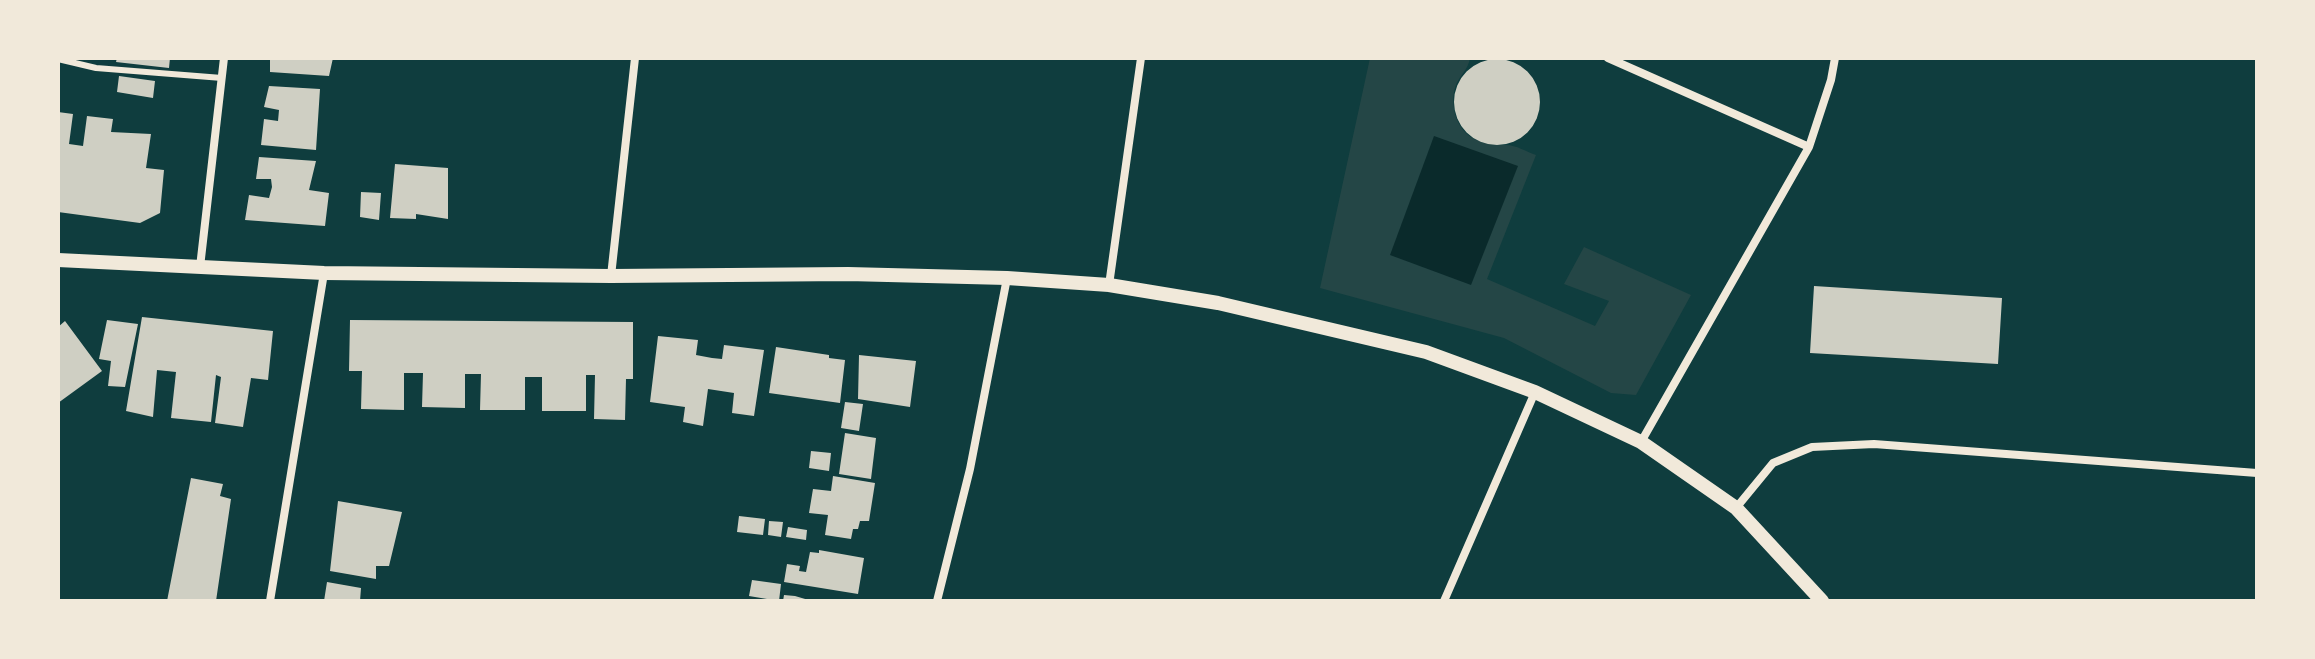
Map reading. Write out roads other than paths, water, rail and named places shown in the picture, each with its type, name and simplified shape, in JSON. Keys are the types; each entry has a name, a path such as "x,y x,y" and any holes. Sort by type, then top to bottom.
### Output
{"street":[{"path":"200,267 224,58"},
{"path":"611,276 635,58"},
{"path":"1109,285 1141,58"},
{"path":"1608,58 1809,147"},
{"path":"1641,442 1809,147 1835,58"},
{"path":"58,260 324,273 611,276 848,274 1007,278 1109,285 1218,303 1426,352 1535,392 1641,442 1736,508 1822,601"},
{"path":"270,601 324,273"},
{"path":"937,601 970,469 1007,278"},
{"path":"1444,601 1535,392"},
{"path":"1736,508 1773,463 1812,447 1874,444 2257,473"}],"lane":[{"path":"58,59 96,68 222,78"}]}
